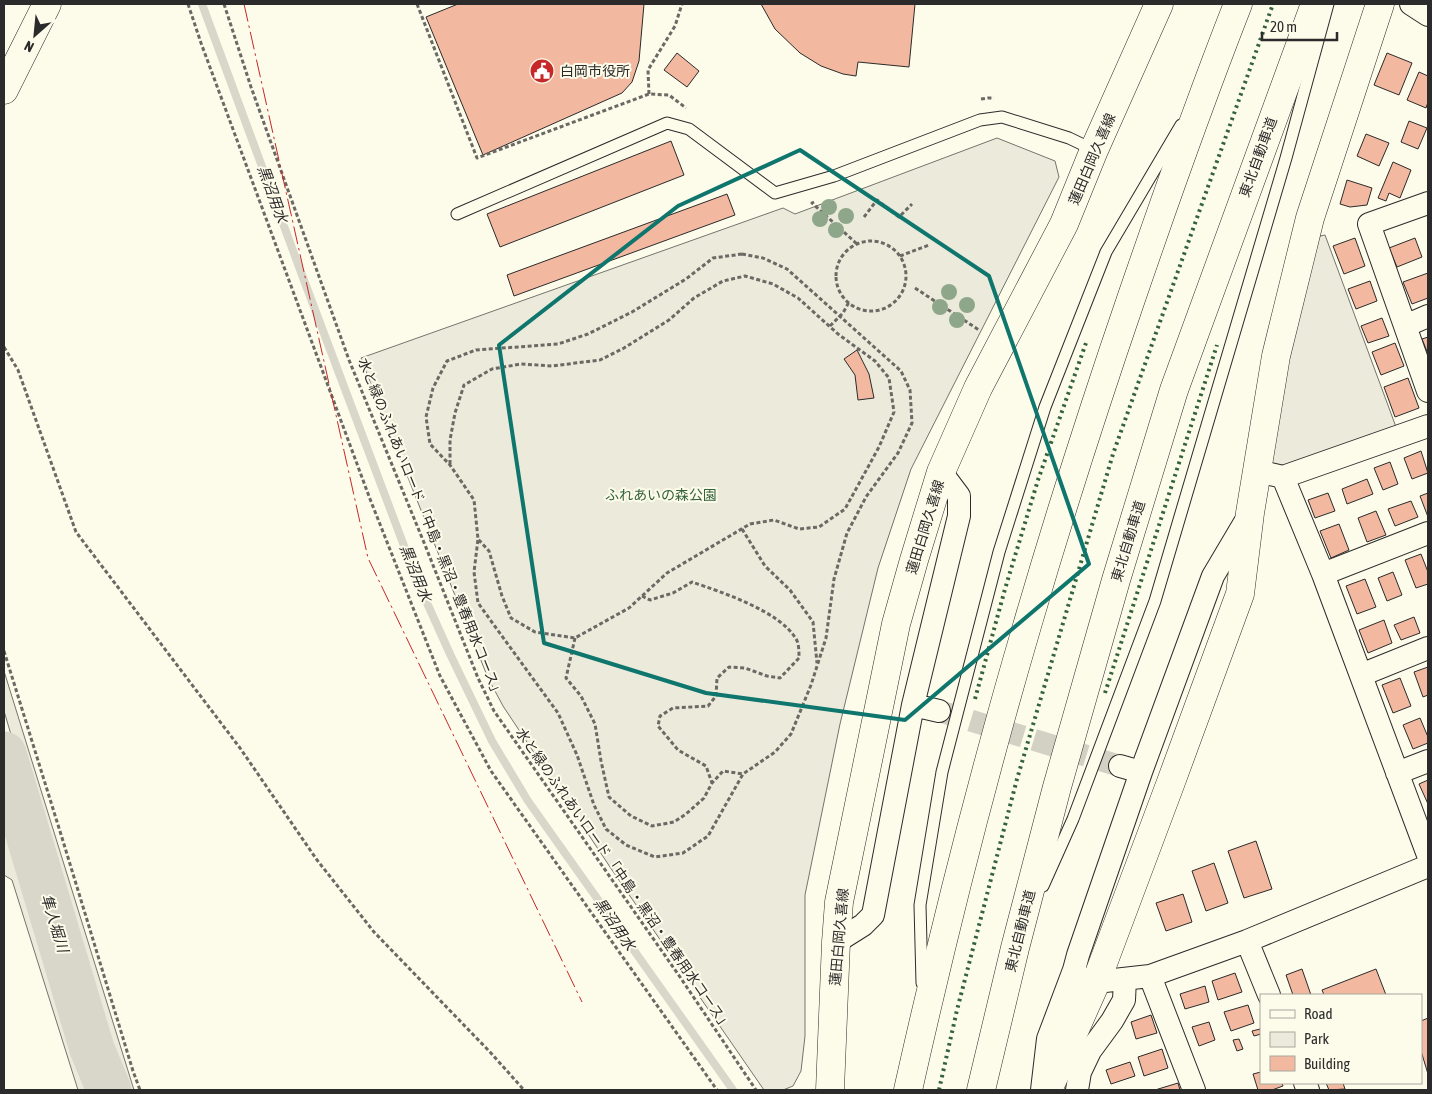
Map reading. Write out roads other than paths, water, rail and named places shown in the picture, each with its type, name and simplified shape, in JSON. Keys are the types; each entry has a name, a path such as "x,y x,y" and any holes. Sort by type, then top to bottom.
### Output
{"main road":[{"path":"4,90 47,4"},
{"name":"蓮田白岡久喜線","path":"830,1090 836,942 840,902 896,624 914,560 941,472 978,388 1064,224 1094,150 1159,4"},
{"path":"908,1090 968,841 1027,626 1089,422 1162,208 1238,4"},
{"name":"東北自動車道","path":"981,1090 1059,778 1116,580 1174,390 1315,4"},
{"path":"1048,1090 1085,976 1168,791 1240,594 1250,513 1276,356 1310,218 1380,4"}],"street":[{"path":"1411,4 1428,15"},
{"path":"1428,203 1369,224 1428,391"},
{"path":"1405,326 1428,316"},
{"path":"1257,472 1284,477 1428,426"},
{"path":"836,942 863,925 873,915 914,706 959,516 959,496 941,472"},
{"path":"1284,477 1323,574 1428,854"},
{"path":"1042,1090 1048,1039 1085,976 1078,954 1131,769 1213,576 1250,513"},
{"path":"1323,574 1428,533"},
{"path":"1361,675 1428,648"},
{"path":"914,706 939,711"},
{"path":"1397,773 1428,761"},
{"path":"1085,976 1126,979 1150,976 1248,941 1428,866"},
{"path":"1248,941 1269,994"},
{"path":"1150,976 1194,1090"},
{"path":"1077,1090 1080,1072 1090,1051 1112,1021 1124,1000 1126,979"}],"lane":[{"path":"1015,948 1073,819 1155,600 1286,158 1328,4"},
{"path":"923,1022 920,905 942,772 999,552 1045,407 1106,252 1211,73"},
{"path":"457,214 668,123 689,129 775,193 834,176 980,120 1002,117 1069,138 1094,150"}],"waterway":[{"name":"黒沼用水","path":"202,4 418,583 492,741 528,801 733,1090"},
{"name":"隼人堀川","path":"4,754 92,1049 109,1090"}],"tunnel":[{"path":"939,711 1120,766"}],"place":[{"name":"白岡市役所","path":"542,71"}],"park label":[{"name":"ふれあいの森公園","path":"661,495"}]}
